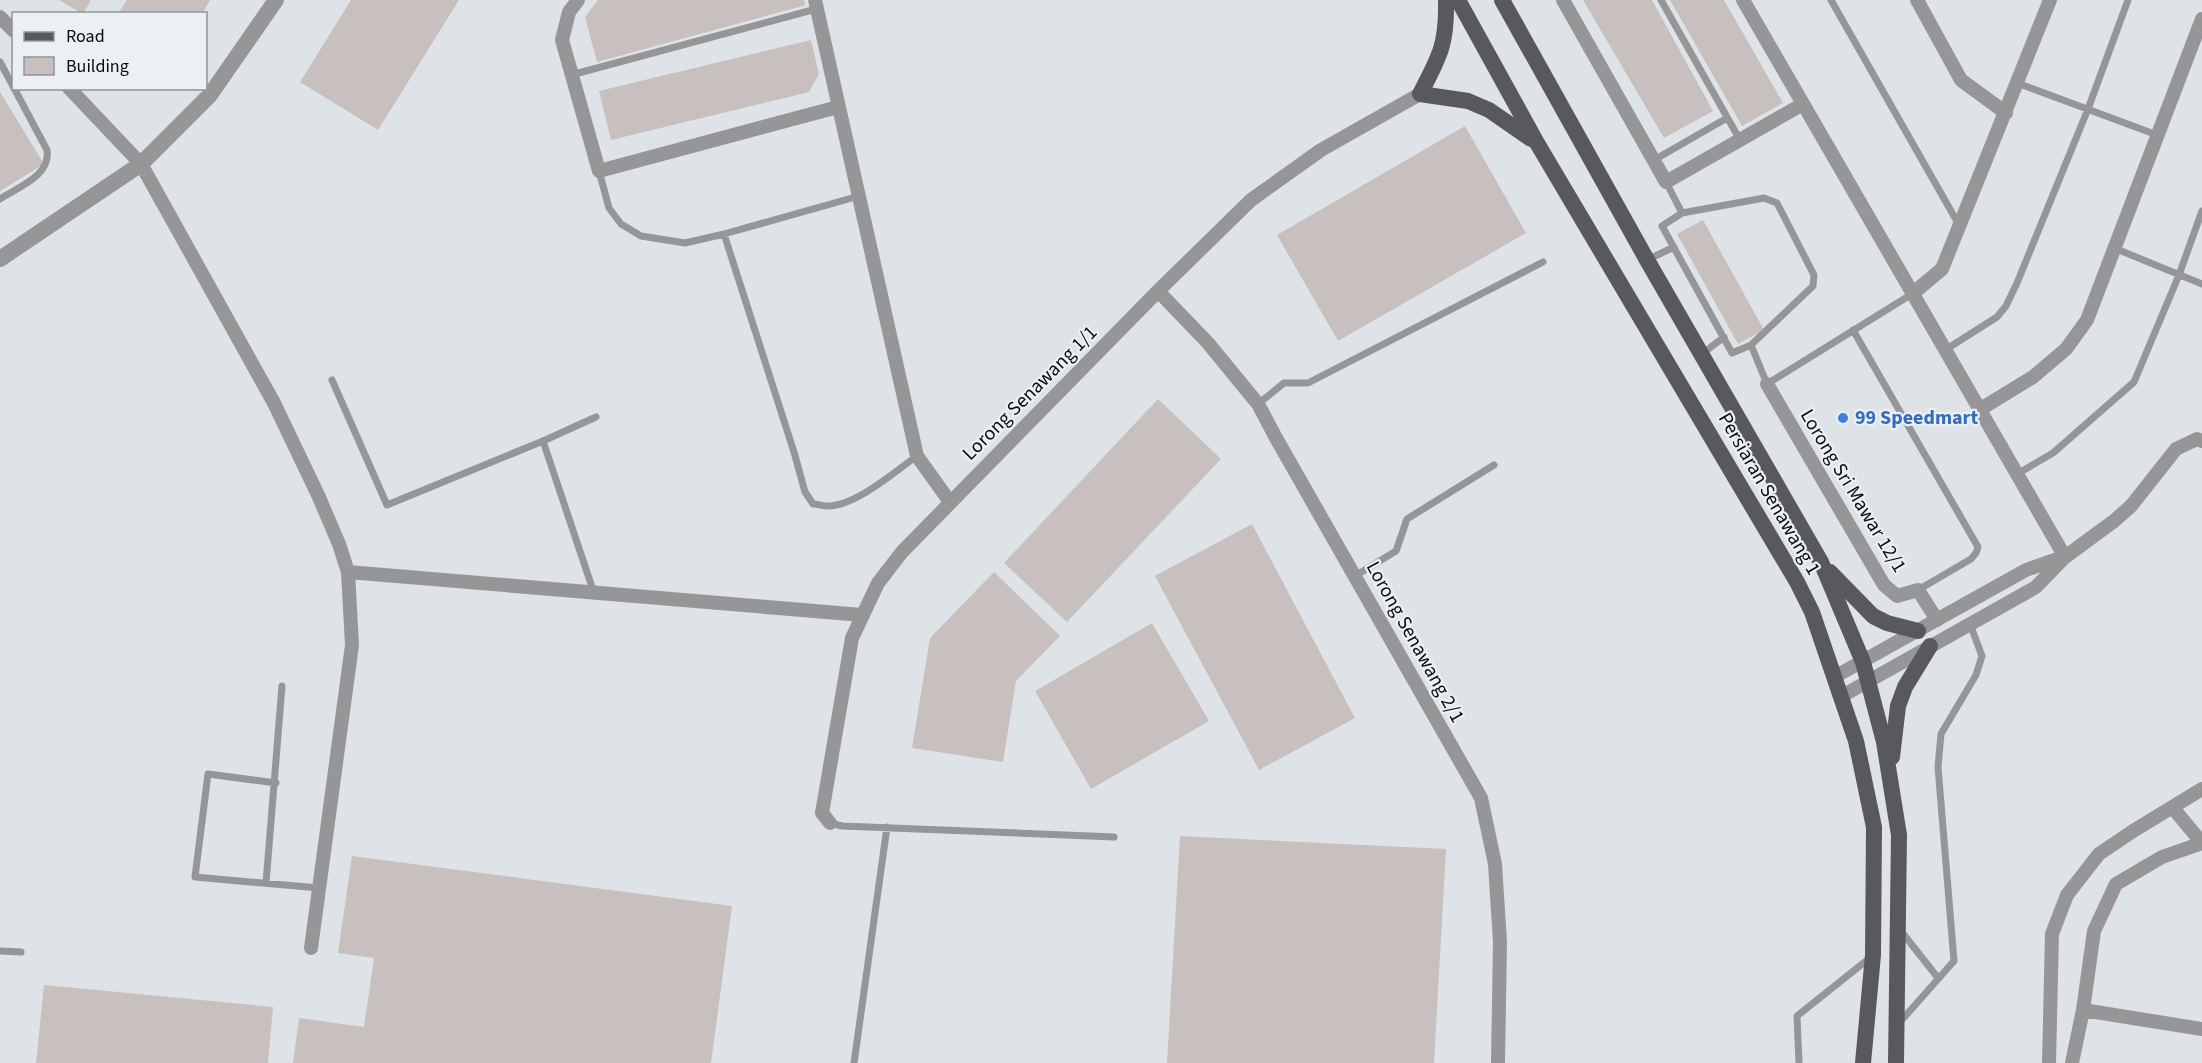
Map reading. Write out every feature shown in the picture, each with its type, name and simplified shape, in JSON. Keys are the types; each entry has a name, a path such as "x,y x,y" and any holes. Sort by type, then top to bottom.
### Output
{"main road":[{"path":"1446,0 1447,29 1440,56 1420,94 1468,101 1489,110 1537,143"},
{"name":"Persiaran Senawang 1","path":"1458,0 1537,143 1797,582 1812,612 1836,676 1856,741 1874,827 1873,955 1863,1063"},
{"name":"Persiaran Senawang 1","path":"1502,0 1647,260 1821,562 1863,662 1884,742 1899,835 1896,1063"},
{"path":"1821,562 1873,616 1918,631"},
{"path":"1890,785 1898,706 1905,687 1930,646"}],"street":[{"path":"0,259 141,164 210,95 276,0"},
{"path":"578,0 569,12 562,40 598,171 838,107"},
{"path":"1563,0 1666,182 1803,104"},
{"path":"1743,0 2064,557"},
{"path":"1917,0 1961,80 2006,113"},
{"path":"1912,294 1942,269 2050,0"},
{"path":"816,4 916,456 950,502"},
{"path":"0,17 12,29"},
{"path":"1979,410 2032,377 2066,349 2087,320 2202,19"},
{"path":"71,90 141,164 274,404 339,544 348,572 352,645 311,948"},
{"name":"Lorong Senawang 1/1","path":"830,823 822,813 852,638 878,583 902,552 1158,291 1260,194 1321,150 1420,94"},
{"name":"Lorong Senawang 2/1","path":"1158,291 1208,343 1258,404 1481,798 1495,864 1500,942 1498,1063"},
{"name":"Lorong Sri Mawar 12/1","path":"1767,384 1884,585 1897,596 1918,590 1937,620"},
{"path":"1842,696 2036,587 2064,557 2131,506 2176,448 2200,436"},
{"path":"1836,676 2026,570 2064,557"},
{"path":"348,572 862,615"},
{"path":"2049,1063 2052,934 2067,895 2100,854 2202,789"},
{"path":"2072,1063 2083,1010 2094,931 2116,884 2162,857 2202,843 2173,808"},
{"path":"2083,1010 2202,1029"}],"lane":[{"path":"1661,0 1740,140"},
{"path":"1831,0 1960,227"},
{"path":"1945,350 1996,317 2006,306 2018,284 2088,109 2127,0"},
{"path":"571,75 816,4"},
{"path":"0,63 12,84"},
{"path":"2017,83 2157,135"},
{"path":"0,199 41,173 48,156 15,90"},
{"path":"1654,160 1727,118"},
{"path":"598,171 609,208 621,224 641,236 686,243 859,196"},
{"path":"1666,182 1682,213"},
{"path":"1764,198 1777,203 1814,274 1813,286 1750,345 1732,353 1674,247 1662,226 1682,213 1764,198"},
{"path":"2017,475 2053,453 2134,382 2179,275 2202,211"},
{"path":"724,234 805,492 813,504 828,506 847,502 871,489 916,456"},
{"path":"1647,260 1674,247"},
{"path":"2114,249 2202,284"},
{"path":"1258,404 1284,383 1308,383 1543,262"},
{"path":"1750,345 1767,384 1912,294"},
{"path":"1853,330 1978,547 1971,558 1918,590"},
{"path":"1702,355 1724,337"},
{"path":"332,380 387,506 596,417"},
{"path":"543,441 594,593"},
{"path":"1356,576 1396,551 1407,519 1494,465"},
{"path":"1897,1026 1954,961 1938,767 1941,734 1976,675 1982,656 1970,624"},
{"path":"266,883 276,783 282,687"},
{"path":"276,783 208,774 195,877 319,888"},
{"path":"830,823 843,826 1114,837"},
{"path":"855,1063 887,827"},
{"path":"1898,926 1938,978"},
{"path":"0,951 21,952"},
{"path":"1799,1063 1797,1016 1873,955"}],"building":[{"path":"59,0 91,0 84,12 80,12"},
{"path":"127,0 210,0 203,12 119,12"},
{"path":"351,0 459,0 378,130 300,82"},
{"path":"598,0 804,0 806,5 597,62 585,17"},
{"path":"1583,0 1652,0 1713,111 1664,138"},
{"path":"1670,0 1724,0 1783,103 1742,126"},
{"path":"811,40 819,74 809,92 611,140 599,91"},
{"path":"0,92 44,164 0,191"},
{"path":"1465,126 1526,233 1338,341 1277,235"},
{"path":"1703,220 1764,330 1738,344 1677,234"},
{"path":"1158,399 1221,459 1067,622 1004,563"},
{"path":"1252,524 1355,718 1259,770 1155,576"},
{"path":"994,572 1060,636 1016,681 1003,762 912,748 930,638"},
{"path":"1152,623 1209,721 1091,789 1035,691"},
{"path":"1180,836 1446,849 1434,1063 1167,1063"},
{"path":"352,856 732,906 711,1063 293,1063 299,1018 364,1027 374,958 338,953"},
{"path":"44,985 273,1007 268,1063 36,1063"}],"place":[{"name":"99 Speedmart","path":"1843,418"}]}
